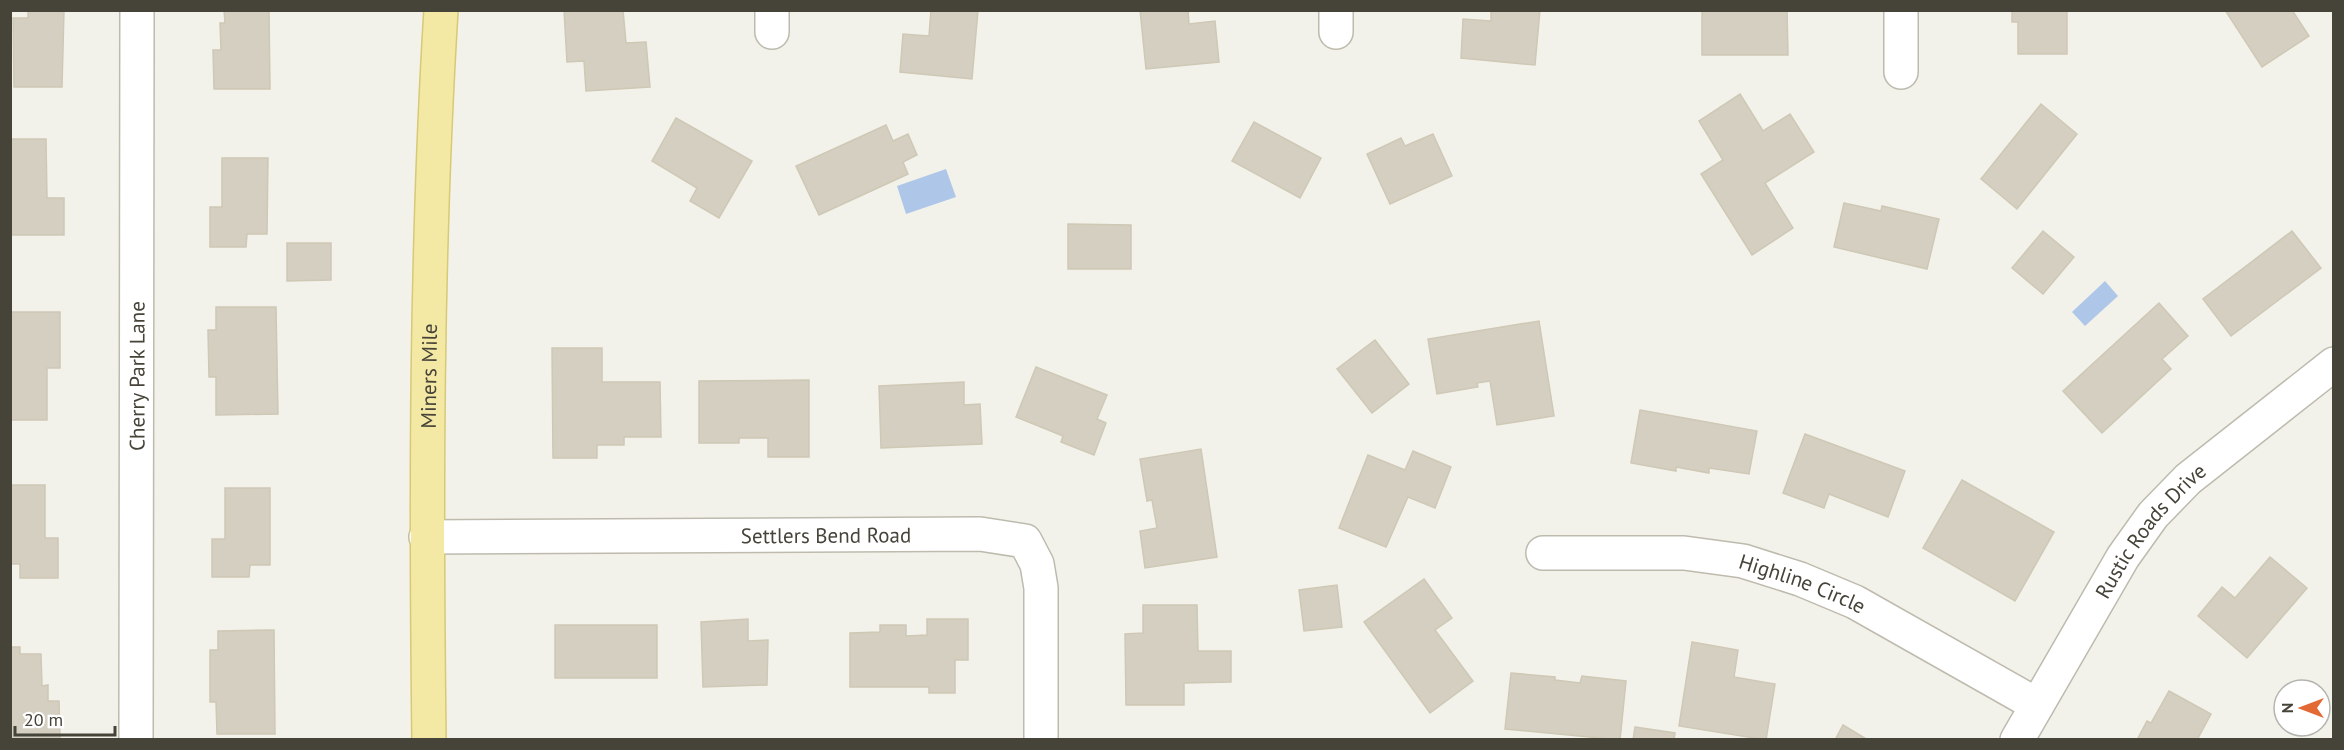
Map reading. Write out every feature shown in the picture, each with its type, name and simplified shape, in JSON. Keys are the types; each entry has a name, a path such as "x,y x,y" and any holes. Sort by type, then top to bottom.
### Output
{"main road":[{"name":"Miners Mile","path":"429,740 426,537 433,138 441,10"}],"street":[{"name":"Cherry Park Lane","path":"136,740 137,10"},
{"path":"1901,10 1901,72"},
{"name":"Rustic Roads Drive","path":"2017,740 2123,557 2153,515 2188,479 2334,364"},
{"name":"Settlers Bend Road","path":"426,537 980,534 1025,541 1037,564 1041,588 1041,740"},
{"name":"Highline Circle","path":"1542,553 1684,553 1743,561 1800,579 1855,603 2037,705"}],"water":[{"path":"946,169 956,197 906,214 897,186"},
{"path":"2105,281 2118,296 2085,326 2072,312"}],"building":[{"path":"28,10 64,10 62,87 14,87 13,18 28,18"},
{"path":"224,10 269,10 270,89 214,89 213,50 221,50 220,23 225,23"},
{"path":"564,10 623,10 626,43 646,42 650,87 586,91 584,61 567,62"},
{"path":"931,10 978,10 972,79 900,72 903,34 929,36"},
{"path":"1140,10 1188,10 1189,24 1215,21 1219,62 1146,69"},
{"path":"1491,10 1540,10 1535,65 1461,58 1463,19 1491,21"},
{"path":"1702,10 1787,10 1788,55 1702,55"},
{"path":"2012,10 2067,10 2067,54 2018,54 2018,22 2012,22"},
{"path":"2225,10 2292,10 2309,36 2262,67"},
{"path":"1740,94 1763,131 1790,114 1814,152 1765,183 1793,228 1752,255 1701,174 1723,160 1699,121"},
{"path":"2041,104 2077,134 2017,209 1981,179"},
{"path":"676,118 752,161 719,218 690,201 697,188 652,161"},
{"path":"1254,122 1321,158 1300,198 1232,161"},
{"path":"886,125 893,141 908,134 917,155 903,162 908,174 819,215 796,166"},
{"path":"1433,134 1452,176 1390,204 1367,154 1401,138 1405,146"},
{"path":"10,139 46,139 47,198 64,198 64,235 10,235"},
{"path":"222,158 268,158 267,234 247,234 246,247 210,247 210,207 222,207"},
{"path":"1844,203 1881,211 1882,206 1939,219 1927,269 1834,247"},
{"path":"1068,224 1131,225 1131,269 1068,269"},
{"path":"2043,231 2074,257 2043,294 2012,268"},
{"path":"2292,231 2321,268 2231,336 2203,299"},
{"path":"287,243 331,243 331,280 287,281"},
{"path":"2159,303 2188,336 2162,359 2171,369 2102,433 2063,391"},
{"path":"216,307 276,307 278,414 216,415 216,377 209,377 208,330 216,330"},
{"path":"10,312 60,312 60,368 47,368 47,420 10,420"},
{"path":"1539,321 1554,416 1497,425 1490,381 1477,383 1478,387 1437,394 1428,339"},
{"path":"1375,340 1409,384 1372,413 1337,369"},
{"path":"552,348 602,348 602,382 660,382 661,437 624,437 624,445 597,445 597,458 553,458"},
{"path":"1036,367 1107,395 1097,419 1106,423 1094,455 1061,442 1063,436 1016,417"},
{"path":"809,380 809,457 768,457 768,438 739,438 739,443 699,443 699,381"},
{"path":"964,382 964,405 980,404 982,444 881,448 879,386"},
{"path":"1640,410 1757,431 1749,474 1709,468 1709,473 1676,467 1676,471 1631,463"},
{"path":"1805,434 1905,471 1888,517 1829,494 1824,508 1783,493"},
{"path":"1201,449 1217,557 1145,568 1140,531 1157,528 1152,500 1147,501 1140,459"},
{"path":"1413,451 1451,467 1435,508 1408,497 1386,547 1339,528 1368,455 1405,470"},
{"path":"1962,480 2054,532 2015,601 1923,548"},
{"path":"10,485 45,485 45,538 58,538 58,578 20,578 20,564 10,564"},
{"path":"225,488 270,488 270,565 250,565 249,577 212,577 212,539 225,539"},
{"path":"2270,557 2307,588 2247,658 2198,616 2222,587 2235,598"},
{"path":"1424,579 1452,618 1435,630 1473,681 1430,713 1364,622"},
{"path":"1337,585 1342,627 1304,631 1299,590"},
{"path":"1143,605 1197,605 1198,651 1231,651 1231,682 1184,683 1184,705 1126,705 1125,634 1143,633"},
{"path":"748,619 748,641 768,640 767,685 703,687 701,622"},
{"path":"927,619 968,619 968,660 955,660 955,693 929,693 929,687 850,687 850,633 880,632 880,625 906,625 906,636 927,635"},
{"path":"555,625 657,625 657,678 555,678"},
{"path":"274,630 275,734 217,734 216,702 210,702 210,650 218,650 218,631"},
{"path":"1692,642 1738,650 1734,677 1775,684 1766,740 1679,726"},
{"path":"10,647 20,647 20,654 41,654 42,686 48,685 48,701 59,701 60,739 10,740"},
{"path":"1511,673 1555,677 1555,680 1580,683 1582,676 1626,681 1620,740 1505,729"},
{"path":"2169,691 2211,714 2197,740 2137,740 2147,721 2151,723"},
{"path":"1843,725 1868,740 1835,740"},
{"path":"1635,727 1675,733 1674,740 1633,740"}]}
